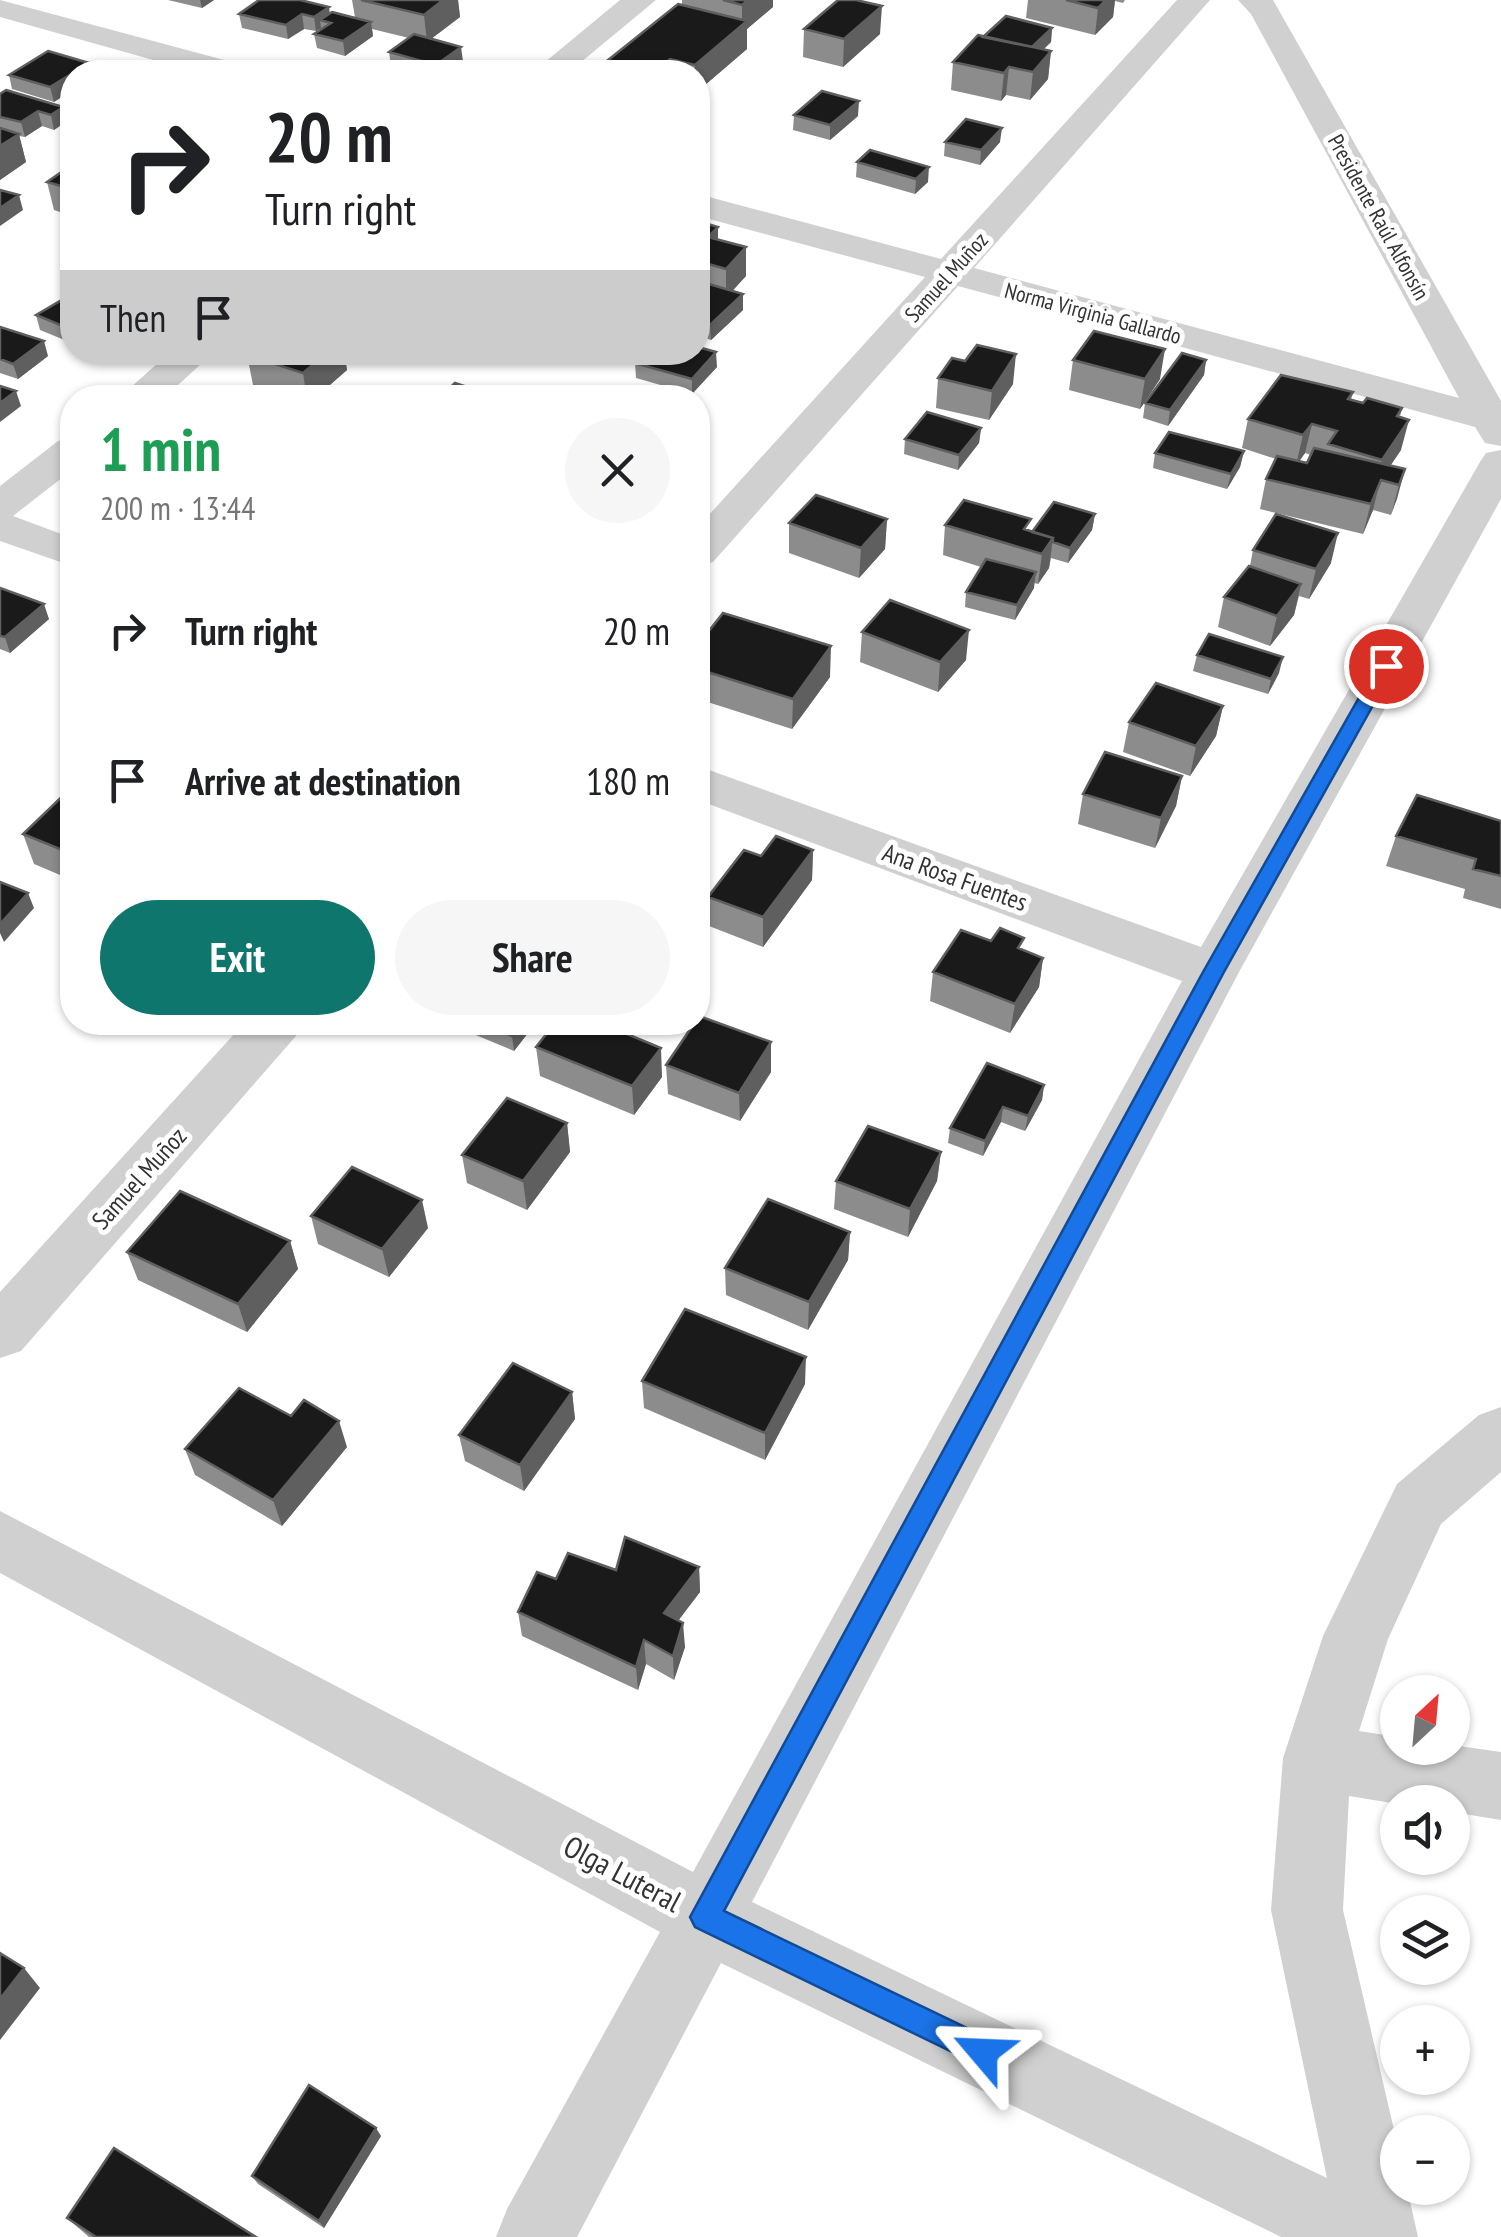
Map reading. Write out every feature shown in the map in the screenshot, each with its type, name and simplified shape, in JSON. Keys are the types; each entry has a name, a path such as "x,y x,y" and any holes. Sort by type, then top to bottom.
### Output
{"street":[{"path":"17,41 83,0"},
{"path":"564,60 640,0"},
{"name":"Samuel Muñoz","path":"710,541 1194,0"},
{"name":"Presidente Raúl Alfonsín","path":"1254,0 1264,8 1497,439"},
{"path":"0,7 189,60"},
{"name":"Norma Virginia Gallardo","path":"710,208 949,275 1497,439"},
{"path":"154,385 180,365"},
{"path":"535,2237 1497,439"},
{"path":"0,507 60,460"},
{"path":"0,526 60,548"},
{"name":"Ana Rosa Fuentes","path":"710,786 1214,972"},
{"name":"Samuel Muñoz","path":"0,1332 265,1035"},
{"path":"1379,2237 1306,1910 1317,1758 1356,1636 1419,1504 1501,1434"},
{"name":"Olga Luteral","path":"0,1540 705,1917 1366,2237"},
{"path":"1317,1758 1501,1786"}],"building":[{"path":"259,0 300,0 329,7 314,17 302,14 286,25 239,14"},
{"path":"361,0 443,0 424,15"},
{"path":"838,0 882,6 844,39 804,29"},
{"path":"1066,0 1106,0 1098,8"},
{"path":"678,4 747,21 701,60 608,60"},
{"path":"332,12 371,22 343,41 314,34 331,23 320,20"},
{"path":"1006,16 1052,28 1032,47 983,37"},
{"path":"414,34 461,47 443,60 418,60 389,52"},
{"path":"978,35 1051,51 1033,72 1009,67 1004,73 953,62"},
{"path":"48,51 79,60 60,60 60,81 50,87 9,75"},
{"path":"6,90 60,109 51,115 38,111 21,122 0,117 0,94"},
{"path":"822,91 859,101 830,125 794,115"},
{"path":"966,119 1002,128 981,150 945,142"},
{"path":"0,128 19,134 0,146"},
{"path":"870,150 929,167 916,179 857,162"},
{"path":"60,173 60,186 47,182"},
{"path":"0,190 19,195 0,208"},
{"path":"710,238 746,247 726,269 710,264"},
{"path":"710,284 743,294 710,325"},
{"path":"60,301 60,325 36,315"},
{"path":"0,327 44,341 13,364 0,359"},
{"path":"1094,331 1165,349 1145,379 1073,360"},
{"path":"977,345 1016,354 992,391 938,378 952,358 965,361"},
{"path":"1182,353 1206,360 1170,410 1145,403"},
{"path":"278,365 313,365 303,373"},
{"path":"642,365 704,365 692,379"},
{"path":"1281,375 1353,392 1348,399 1363,403 1367,398 1402,408 1397,416 1409,420 1382,460 1328,444 1337,431 1312,424 1303,435 1248,419"},
{"path":"0,386 16,391 0,403"},
{"path":"927,412 981,428 959,455 905,439"},
{"path":"1169,432 1244,451 1231,474 1155,453"},
{"path":"1314,448 1405,469 1399,485 1381,480 1371,504 1266,479 1277,456 1307,463"},
{"path":"816,495 887,519 861,548 789,523"},
{"path":"964,500 1031,519 1024,529 1053,538 1042,554 945,525"},
{"path":"1054,502 1095,514 1070,548 1032,532"},
{"path":"1276,514 1338,533 1316,569 1253,550"},
{"path":"986,559 1036,572 1017,605 966,592"},
{"path":"1249,566 1301,584 1277,616 1224,597"},
{"path":"0,588 44,604 5,637 0,636"},
{"path":"890,600 969,630 940,662 862,632"},
{"path":"723,613 831,646 793,699 710,673 710,630"},
{"path":"1209,634 1283,657 1271,679 1197,655"},
{"path":"1156,683 1223,706 1196,746 1129,722"},
{"path":"1105,752 1182,776 1161,818 1083,794"},
{"path":"1417,795 1501,821 1501,876 1473,869 1476,859 1396,836"},
{"path":"60,799 60,849 23,834"},
{"path":"776,836 813,850 763,917 710,898 744,850 761,856"},
{"path":"0,882 28,893 0,924"},
{"path":"1000,928 1024,938 1018,948 1043,958 1015,1004 933,972 961,930 991,941"},
{"path":"710,1020 771,1042 739,1093 666,1065 686,1035 710,1035"},
{"path":"546,1035 630,1035 661,1048 632,1086 536,1047"},
{"path":"987,1063 1044,1085 1028,1116 1003,1107 985,1141 950,1128"},
{"path":"507,1098 567,1123 523,1181 462,1155"},
{"path":"868,1126 941,1152 910,1209 836,1181"},
{"path":"352,1167 422,1200 382,1249 311,1216"},
{"path":"180,1191 290,1241 238,1304 127,1252"},
{"path":"768,1199 850,1232 809,1302 725,1268"},
{"path":"685,1309 806,1357 765,1433 642,1381"},
{"path":"513,1363 572,1392 520,1465 459,1435"},
{"path":"239,1388 291,1416 304,1400 339,1421 273,1500 185,1449"},
{"path":"625,1537 699,1567 664,1613 683,1623 673,1656 644,1640 636,1667 518,1612 537,1572 556,1579 568,1553 616,1570"},
{"path":"0,1953 24,1968 0,1999"},
{"path":"309,2085 376,2128 319,2221 252,2176"},
{"path":"114,2148 256,2237 96,2237 67,2218"}],"route":[{"path":"983,2052 705,1917 1214,972 1386,666"}]}
